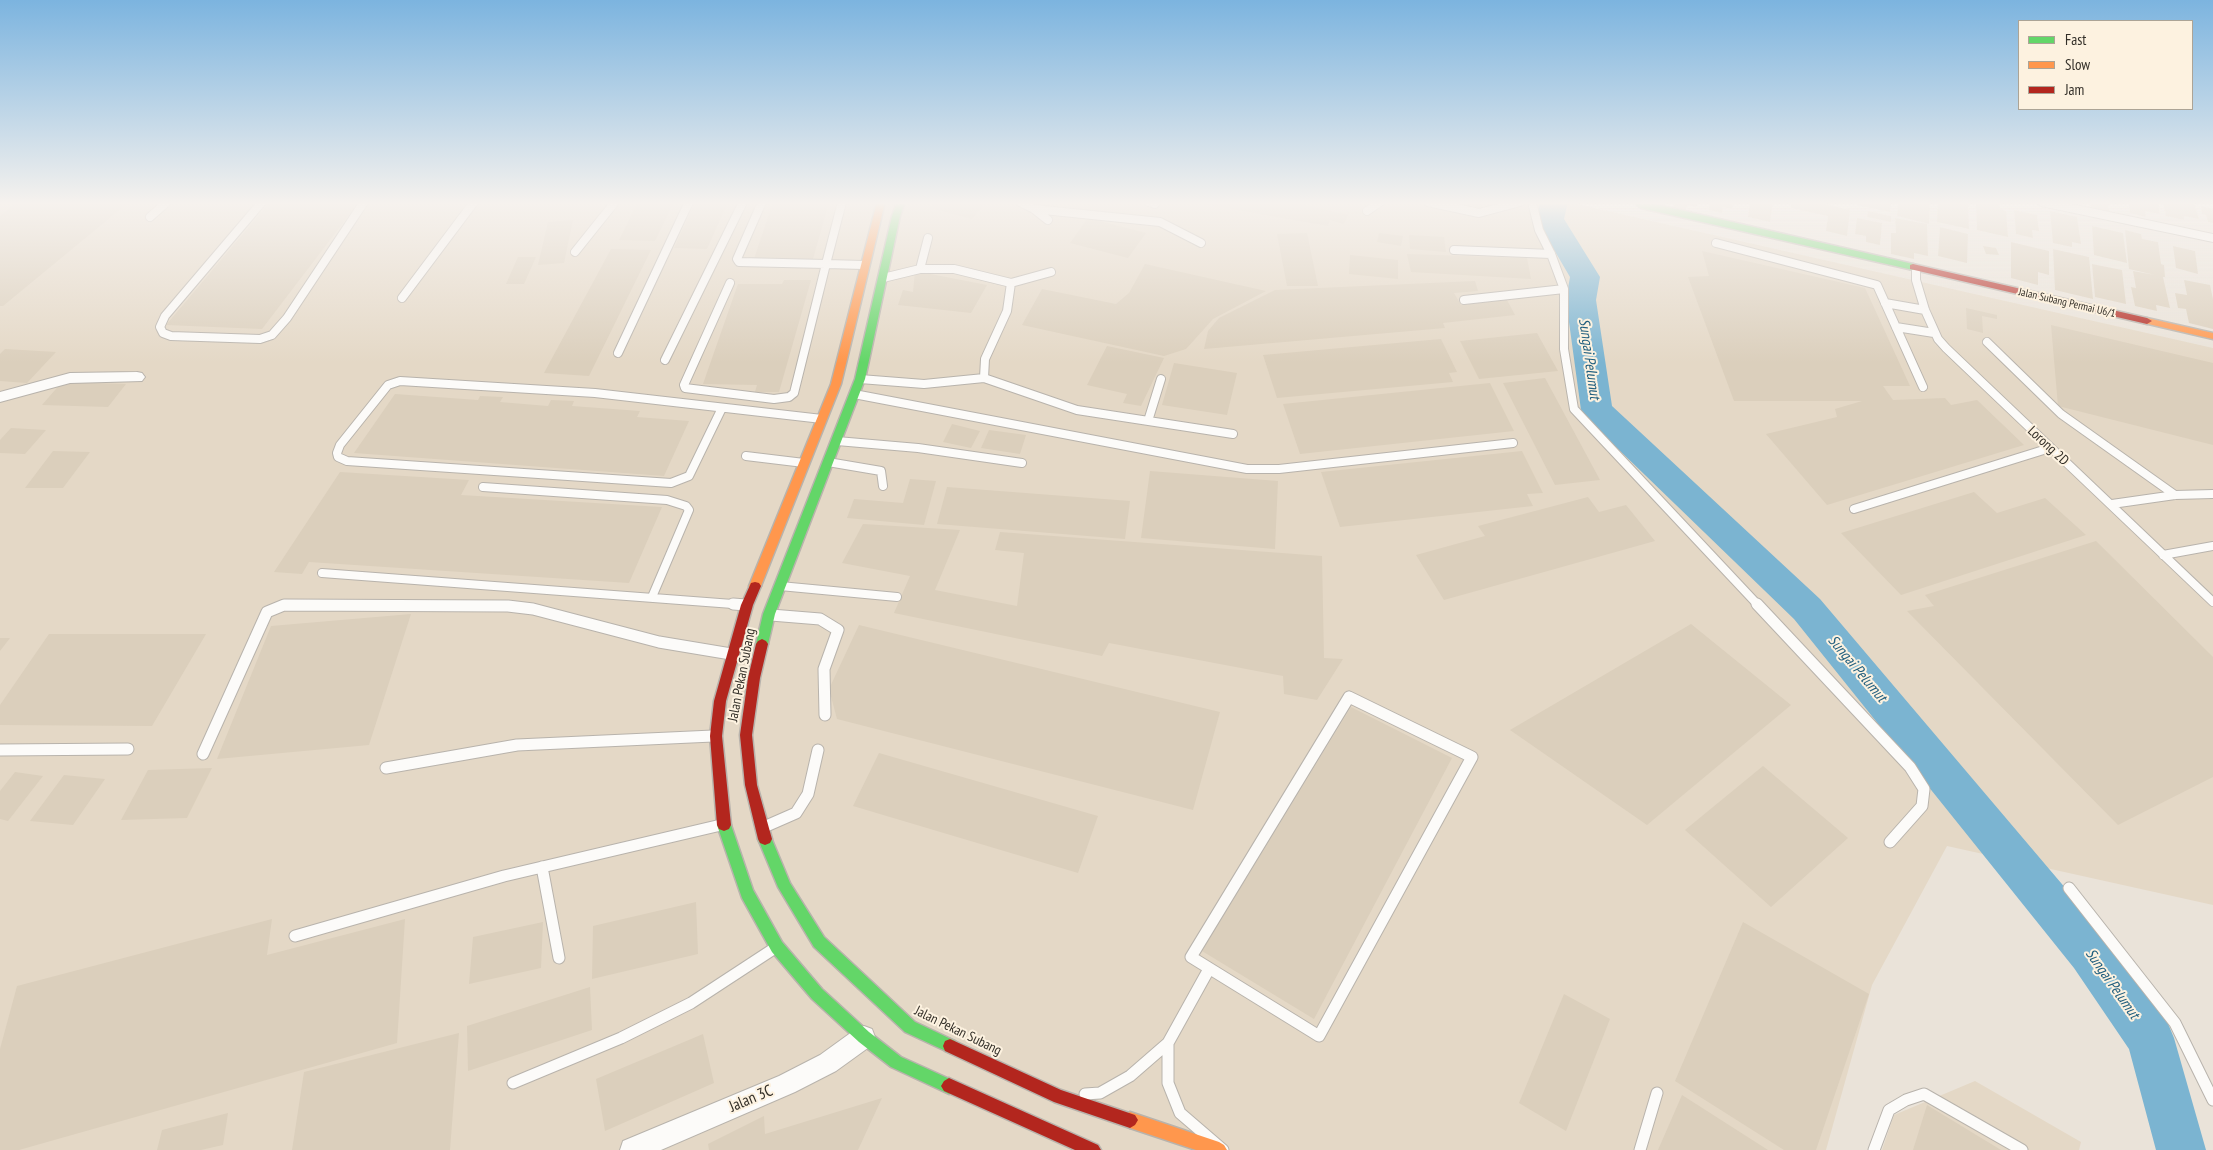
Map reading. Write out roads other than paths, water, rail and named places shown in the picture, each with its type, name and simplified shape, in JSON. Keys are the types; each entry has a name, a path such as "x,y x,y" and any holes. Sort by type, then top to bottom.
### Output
{"main road":[{"name":"Jalan Pekan Subang","path":"866,256 836,384 747,605 720,701 716,736 724,825 747,893 777,946 817,994 864,1037 896,1062 1093,1150"},
{"name":"Jalan Pekan Subang","path":"887,256 860,379 769,614 754,678 746,734 751,785 761,828 785,887 819,942 910,1027 1059,1097 1219,1150"},
{"name":"Jalan Subang Permai U6/1","path":"1856,256 2213,336"}],"street":[{"path":"0,397 70,378 137,377"},
{"name":"Jalan 3C","path":"632,1150 787,1084 828,1062 864,1037"}],"lane":[{"path":"216,256 165,316 160,327 163,333 171,336 260,339 272,335 287,318 328,256"},
{"path":"402,298 434,256"},
{"path":"618,353 664,256"},
{"path":"665,360 717,256"},
{"path":"738,256 737,259 739,262 864,265"},
{"path":"730,283 684,385 685,388 774,399 789,397 794,393 828,256"},
{"path":"920,269 923,256"},
{"path":"1552,256 1564,289 1564,348 1574,409 1910,767 1924,789 1922,806 1890,842"},
{"path":"1762,256 1877,285 1923,387"},
{"path":"882,278 920,269 954,270 1011,283 1051,272"},
{"name":"Lorong 2D","path":"1916,270 1916,280 1925,310 1934,333 1946,348 2213,602"},
{"path":"984,378 985,359 1007,311 1011,283"},
{"path":"1464,300 1564,289"},
{"path":"1885,303 1925,310"},
{"path":"1896,327 1934,333"},
{"path":"1987,342 2062,414 2175,495"},
{"path":"860,379 924,384 984,378 1077,410 1233,434"},
{"path":"1148,421 1161,379"},
{"path":"722,408 689,476 672,483 347,461 337,454 340,445 388,385 400,381 595,394 822,418"},
{"path":"854,394 1247,469 1279,469 1513,443"},
{"path":"837,441 918,448 1022,463"},
{"path":"1854,509 2050,448"},
{"path":"746,456 804,463"},
{"path":"828,462 881,471 883,486"},
{"path":"483,486 667,500 686,506 689,510 652,598"},
{"path":"2112,504 2175,495 2213,494"},
{"path":"2163,555 2213,546"},
{"path":"322,573 747,605"},
{"path":"779,586 897,598"},
{"path":"203,754 267,612 284,606 508,606 533,609 659,642 732,654"},
{"path":"769,614 820,619 838,630 824,669 825,714"},
{"path":"1349,696 1472,757 1318,1036 1209,969 1191,957 1349,696"},
{"path":"386,768 517,745 716,736"},
{"path":"0,750 128,749"},
{"path":"761,828 796,813 808,794 818,750"},
{"path":"296,936 494,879 724,825"},
{"path":"542,867 558,958"},
{"path":"2069,888 2136,970 2175,1023 2213,1100"},
{"path":"513,1083 621,1038 691,1003 777,946"},
{"path":"1059,1097 1100,1093 1130,1076 1168,1043 1209,969"},
{"path":"1168,1043 1168,1083 1180,1113 1223,1150"},
{"path":"1640,1150 1657,1093"},
{"path":"1874,1150 1889,1110 1906,1100 1924,1094 2022,1150"}],"waterway":[{"name":"Sungai Pelumut","path":"1572,256 1585,277 1581,300 1597,410 1807,609 2090,952 2150,1038 2181,1150"}]}
